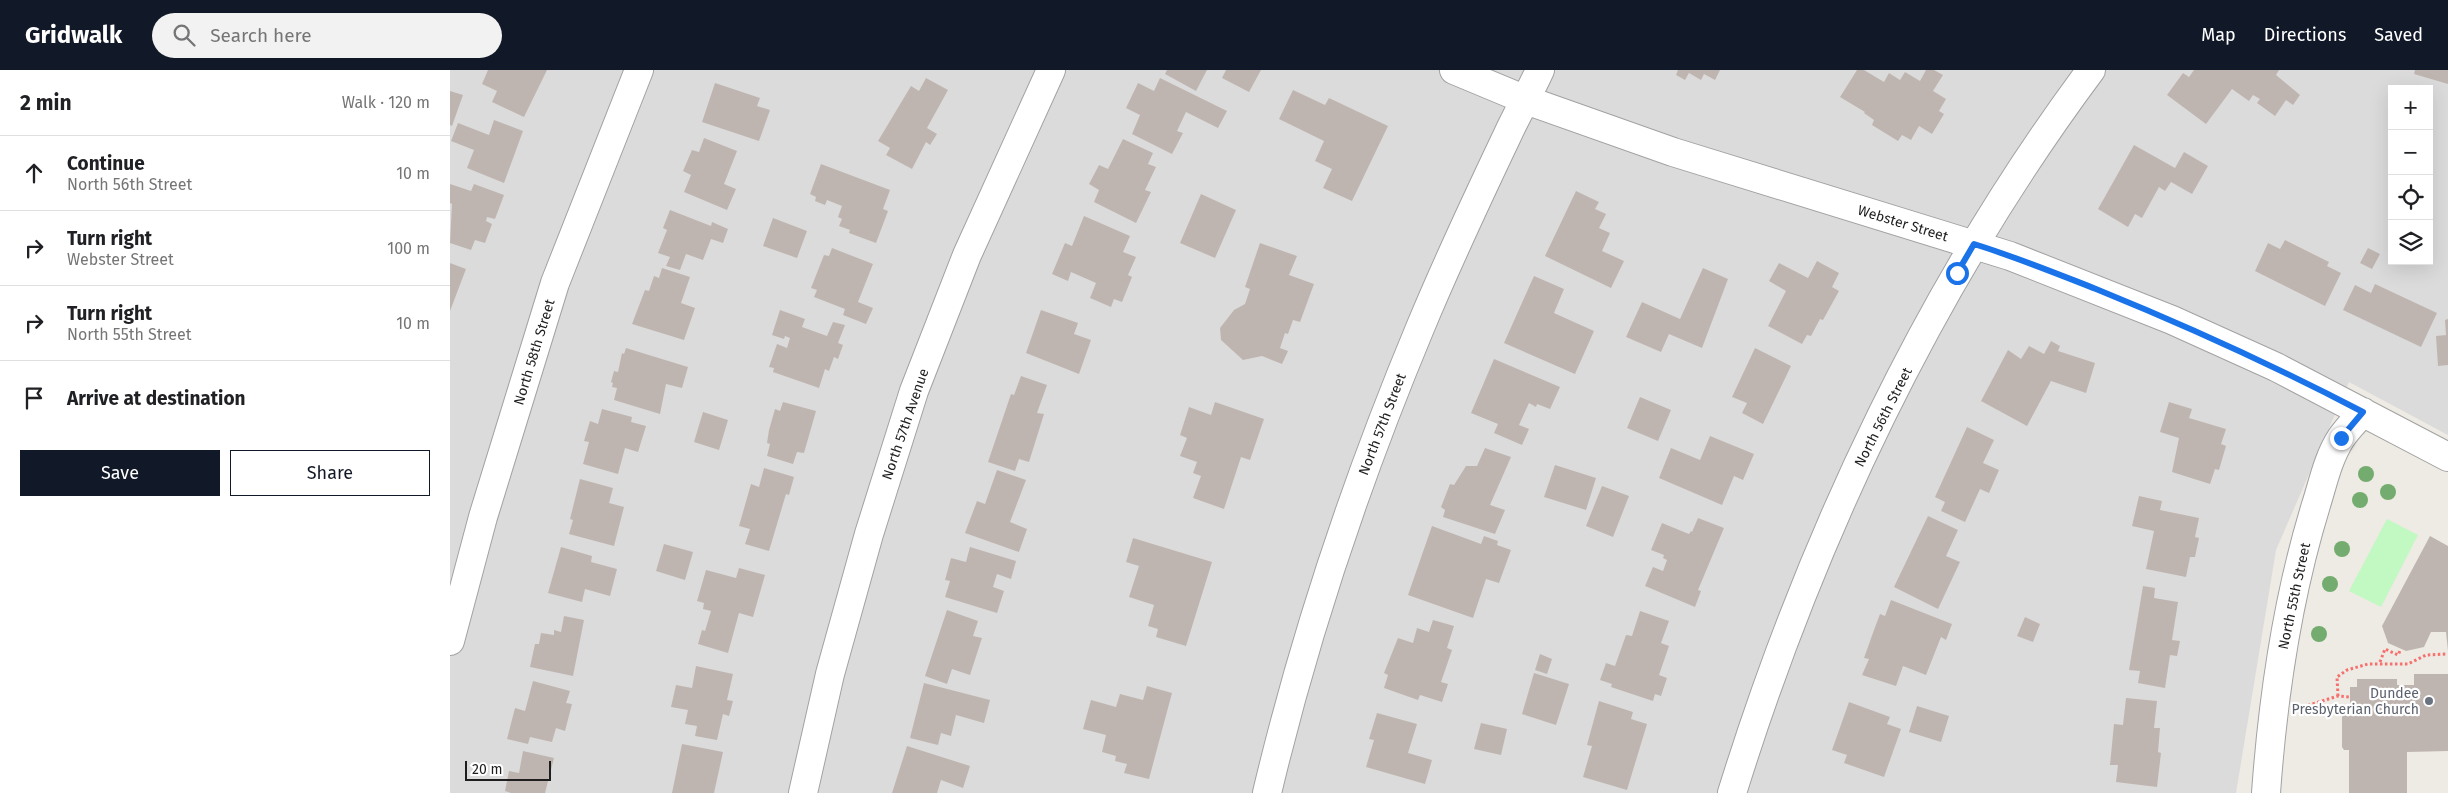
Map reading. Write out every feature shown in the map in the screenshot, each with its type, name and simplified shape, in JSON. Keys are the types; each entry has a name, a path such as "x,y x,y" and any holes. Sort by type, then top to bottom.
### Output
{"street":[{"name":"North 58th Street","path":"450,641 483,516 555,284 639,70"},
{"name":"North 57th Avenue","path":"803,793 830,674 869,534 914,391 968,255 1051,70"},
{"name":"Webster Street","path":"1454,70 1526,100 1673,152 2010,256 2172,320 2276,367 2448,457"},
{"name":"North 57th Street","path":"1267,793 1305,648 1333,556 1373,445 1421,326 1507,136 1540,70"},
{"name":"North 56th Street","path":"1732,793 1778,655 1841,501 1885,409 1993,211 2091,70"},
{"name":"North 55th Street","path":"2266,793 2276,687 2291,600 2302,554 2329,463 2341,438 2363,412"}],"path":[{"path":"2380,662 2385,650 2398,655 2401,650"},
{"path":"2338,696 2337,677 2347,670 2380,662 2408,664 2426,655 2446,654"},
{"path":"2297,709 2338,696 2350,697"}],"shaded area":[{"path":"450,70 2448,70 2448,435 2349,382 2276,550 2236,793 450,793"}],"green space":[{"path":"2387,519 2418,535 2381,607 2349,591"}],"building":[{"path":"488,70 547,70 524,117 492,102 497,91 482,84"},
{"path":"1167,70 1207,70 1196,91 1165,74"},
{"path":"1226,70 1261,70 1249,92 1222,78"},
{"path":"1678,70 1720,70 1715,80 1704,74 1701,80 1689,73 1685,80 1676,75"},
{"path":"1857,70 1864,70 1884,82 1889,73 1900,80 1905,72 1920,81 1926,70 1934,70 1943,75 1933,91 1946,99 1939,111 1944,114 1932,134 1919,126 1911,140 1902,135 1898,141 1872,125 1874,120 1865,112 1840,97"},
{"path":"2194,70 2279,70 2276,75 2300,95 2293,105 2286,100 2275,116 2257,103 2260,99 2253,95 2249,101 2232,89 2206,124 2167,95 2183,73 2189,77"},
{"path":"2415,70 2448,70 2448,84 2414,74"},
{"path":"926,78 948,90 927,128 937,134 930,145 926,142 912,169 886,155 890,148 878,141 911,86 919,91"},
{"path":"1160,78 1227,111 1218,128 1186,112 1177,131 1183,133 1172,154 1132,134 1140,115 1126,108 1138,83 1154,91"},
{"path":"715,83 760,98 757,106 770,110 759,141 702,122"},
{"path":"1293,90 1325,105 1329,98 1388,126 1352,201 1323,188 1332,169 1315,161 1324,141 1279,119"},
{"path":"450,91 463,95 452,126 450,125"},
{"path":"494,120 523,131 504,183 467,168 474,150 451,141 458,123 489,135"},
{"path":"704,138 737,151 724,184 736,189 727,210 684,192 691,175 683,171 692,150 699,152"},
{"path":"1123,139 1153,153 1148,164 1156,167 1145,190 1151,192 1136,223 1094,202 1099,190 1089,184 1099,165 1108,169"},
{"path":"2134,145 2175,168 2184,152 2208,166 2192,194 2171,182 2165,191 2159,187 2142,218 2135,214 2128,227 2098,209"},
{"path":"821,164 890,190 883,209 888,211 876,243 849,233 850,230 839,226 842,219 838,217 842,206 827,200 825,205 815,201 816,197 810,194"},
{"path":"450,184 471,191 474,184 504,195 495,219 487,217 486,221 492,224 485,243 475,240 471,250 450,243 452,204 450,203"},
{"path":"1576,191 1599,202 1595,209 1606,214 1599,228 1610,233 1602,251 1624,261 1611,288 1545,256"},
{"path":"1201,194 1236,210 1215,258 1180,243"},
{"path":"670,210 711,226 712,222 728,229 723,243 711,239 703,260 686,254 680,270 666,266 670,257 658,253 667,230 663,228"},
{"path":"1084,216 1130,236 1123,252 1136,257 1128,275 1132,277 1122,302 1114,299 1111,307 1090,298 1096,283 1071,272 1068,281 1052,274 1065,243 1072,246"},
{"path":"773,218 807,231 797,258 763,246"},
{"path":"2285,240 2329,262 2327,266 2341,273 2325,306 2255,271 2268,243 2280,249"},
{"path":"1260,243 1297,256 1289,275 1314,284 1300,322 1293,320 1288,334 1285,333 1280,348 1288,351 1282,364 1262,356 1243,360 1221,340 1220,328 1234,310 1245,304 1250,289 1245,287"},
{"path":"832,248 873,264 858,302 873,308 866,324 843,315 845,309 814,297 817,290 811,288 824,255 829,256"},
{"path":"2368,248 2380,254 2372,269 2360,263"},
{"path":"1817,261 1839,273 1832,287 1839,291 1823,320 1820,319 1811,336 1807,335 1802,344 1768,326 1786,291 1769,281 1779,263 1808,278"},
{"path":"450,263 466,269 450,311"},
{"path":"662,268 690,277 681,303 695,308 684,340 632,324 645,290 649,291 654,276 659,278"},
{"path":"1703,268 1728,279 1702,348 1669,334 1661,352 1626,337 1642,302 1680,319"},
{"path":"1534,276 1564,289 1554,313 1594,331 1575,374 1504,343"},
{"path":"2375,284 2437,313 2421,347 2343,310 2355,285 2371,293"},
{"path":"780,310 805,319 802,327 827,336 833,322 845,325 838,343 843,345 838,359 834,357 829,371 825,369 819,388 773,372 774,368 769,367 777,344 787,348 790,338 785,336 784,339 772,335"},
{"path":"1041,310 1078,323 1074,334 1091,340 1079,374 1026,353"},
{"path":"2448,319 2448,365 2438,366 2436,336 2446,335 2445,320"},
{"path":"2051,341 2060,346 2058,351 2095,363 2086,393 2051,381 2027,426 1981,401 2008,350 2021,359 2029,346 2044,354"},
{"path":"626,348 688,367 682,388 666,384 660,414 614,400 617,388 612,387 613,383 611,382 614,371 618,372 622,353 624,354"},
{"path":"1755,348 1791,366 1763,424 1742,413 1747,403 1732,397"},
{"path":"1494,359 1560,387 1550,409 1537,404 1536,407 1529,403 1519,425 1529,429 1522,445 1494,433 1498,424 1471,413"},
{"path":"1021,376 1047,385 1037,413 1044,414 1029,462 1019,459 1015,471 988,462 1011,394 1014,395"},
{"path":"1640,397 1671,410 1658,441 1627,428"},
{"path":"783,402 816,411 804,453 797,452 793,464 767,456 770,444 767,443 769,430 775,409 780,411"},
{"path":"1215,402 1264,419 1250,460 1241,457 1224,509 1193,498 1201,476 1193,473 1197,462 1180,456 1187,438 1180,435 1189,407 1211,415"},
{"path":"2169,402 2192,409 2189,418 2226,429 2221,444 2226,446 2219,470 2215,469 2210,484 2172,472 2179,438 2160,432"},
{"path":"602,409 632,417 631,422 646,426 638,452 625,448 618,474 583,464 589,442 584,441 590,421 598,424"},
{"path":"703,412 728,420 719,450 694,442"},
{"path":"1967,427 1994,440 1983,463 1999,470 1989,493 1980,489 1965,522 1941,511 1945,502 1935,497"},
{"path":"1710,436 1754,454 1743,480 1734,476 1722,505 1659,478 1671,448 1700,460"},
{"path":"1485,448 1511,457 1490,505 1505,510 1495,534 1443,517 1445,510 1441,507 1450,484 1454,485 1466,466 1477,466"},
{"path":"1555,465 1596,478 1586,510 1544,497"},
{"path":"764,468 794,477 789,495 786,494 769,551 745,544 750,529 739,526 751,484 759,487"},
{"path":"997,470 1026,480 1010,522 1027,529 1019,552 965,533 977,501 985,504"},
{"path":"580,479 613,488 609,503 624,507 614,546 569,534 573,520 570,519"},
{"path":"1602,486 1629,496 1613,537 1586,526"},
{"path":"2139,496 2162,501 2160,510 2199,518 2195,537 2199,538 2195,557 2190,557 2186,577 2146,569 2154,531 2132,526"},
{"path":"1928,516 1958,530 1946,556 1960,562 1938,609 1894,587"},
{"path":"1698,518 1724,528 1698,590 1701,591 1695,607 1645,586 1653,567 1663,571 1667,560 1663,558 1664,555 1651,550 1662,523 1689,534 1692,532"},
{"path":"1432,526 1481,544 1484,536 1498,541 1497,545 1511,550 1499,583 1486,579 1473,618 1408,595"},
{"path":"2430,536 2448,546 2448,651 2446,632 2431,632 2424,647 2406,651 2388,643 2382,626"},
{"path":"1133,538 1212,562 1186,646 1156,637 1158,629 1148,626 1154,605 1129,597 1139,566 1126,562"},
{"path":"664,544 693,552 685,580 656,571"},
{"path":"561,547 592,556 591,562 617,569 610,596 585,589 582,602 548,593"},
{"path":"970,547 1016,561 1011,579 997,574 993,587 1004,591 997,613 945,597 950,581 945,580 951,558 966,562"},
{"path":"739,568 765,575 753,617 739,613 728,653 698,644 702,630 705,631 711,611 703,609 704,603 697,601 706,570 736,578"},
{"path":"2143,586 2155,588 2154,598 2178,602 2172,640 2180,641 2177,656 2170,655 2165,688 2138,683 2140,671 2129,670"},
{"path":"1891,600 1952,624 1946,640 1941,637 1926,675 1903,666 1896,686 1862,675 1869,659 1864,658 1880,614 1885,616"},
{"path":"947,610 978,621 973,636 982,638 970,675 952,669 947,684 925,676"},
{"path":"1640,611 1669,621 1661,643 1669,646 1659,675 1667,678 1661,696 1655,694 1653,701 1611,687 1612,684 1600,680 1606,663 1615,666 1626,635 1632,636"},
{"path":"564,616 584,620 573,676 530,667 535,644 539,644 541,633 554,635 554,630 561,632"},
{"path":"2025,617 2040,624 2033,642 2017,636"},
{"path":"1433,620 1454,626 1447,648 1452,650 1441,682 1448,684 1442,702 1420,695 1418,700 1384,688 1388,675 1384,673 1398,638 1413,643 1417,628 1429,632"},
{"path":"1540,654 1552,659 1547,674 1535,670"},
{"path":"696,666 733,674 727,700 733,701 729,716 723,714 717,740 695,736 697,726 685,724 688,710 671,707 676,685 692,688"},
{"path":"1534,673 1569,684 1556,725 1522,714"},
{"path":"2414,674 2448,674 2448,751 2407,752 2407,793 2349,793 2349,750 2344,750 2342,747 2342,709 2350,709 2350,687 2357,687 2357,679 2397,679 2397,685 2414,685"},
{"path":"533,681 570,691 566,703 572,704 565,731 556,728 552,742 530,737 528,744 507,739 515,708 525,711"},
{"path":"924,683 990,700 984,723 956,715 951,736 941,733 938,745 910,738"},
{"path":"1147,686 1172,693 1149,779 1124,773 1127,764 1115,761 1116,756 1102,752 1106,735 1083,729 1091,700 1116,707 1120,694 1143,700"},
{"path":"2126,698 2157,701 2154,728 2160,728 2158,752 2161,753 2157,787 2116,782 2118,765 2110,765 2114,724 2123,725"},
{"path":"1599,701 1633,712 1631,719 1647,724 1627,790 1583,777 1592,746 1587,745"},
{"path":"1849,702 1890,717 1887,724 1901,729 1884,777 1844,763 1847,755 1832,750"},
{"path":"1917,706 1949,716 1941,742 1909,732"},
{"path":"1377,713 1417,724 1408,753 1432,760 1425,784 1366,767 1374,740 1369,739"},
{"path":"1481,723 1507,729 1501,755 1474,749"},
{"path":"682,744 723,752 714,793 672,793"},
{"path":"907,746 970,766 963,788 941,780 937,793 892,793"},
{"path":"523,751 554,758 545,793 511,793 505,791 509,771 519,773"}],"place":[{"name":"Dundee Presbyterian Church","path":"2429,701"}],"route":[{"path":"1957,273 1974,244 2010,256 2172,320 2276,367 2363,412 2341,438"}]}
